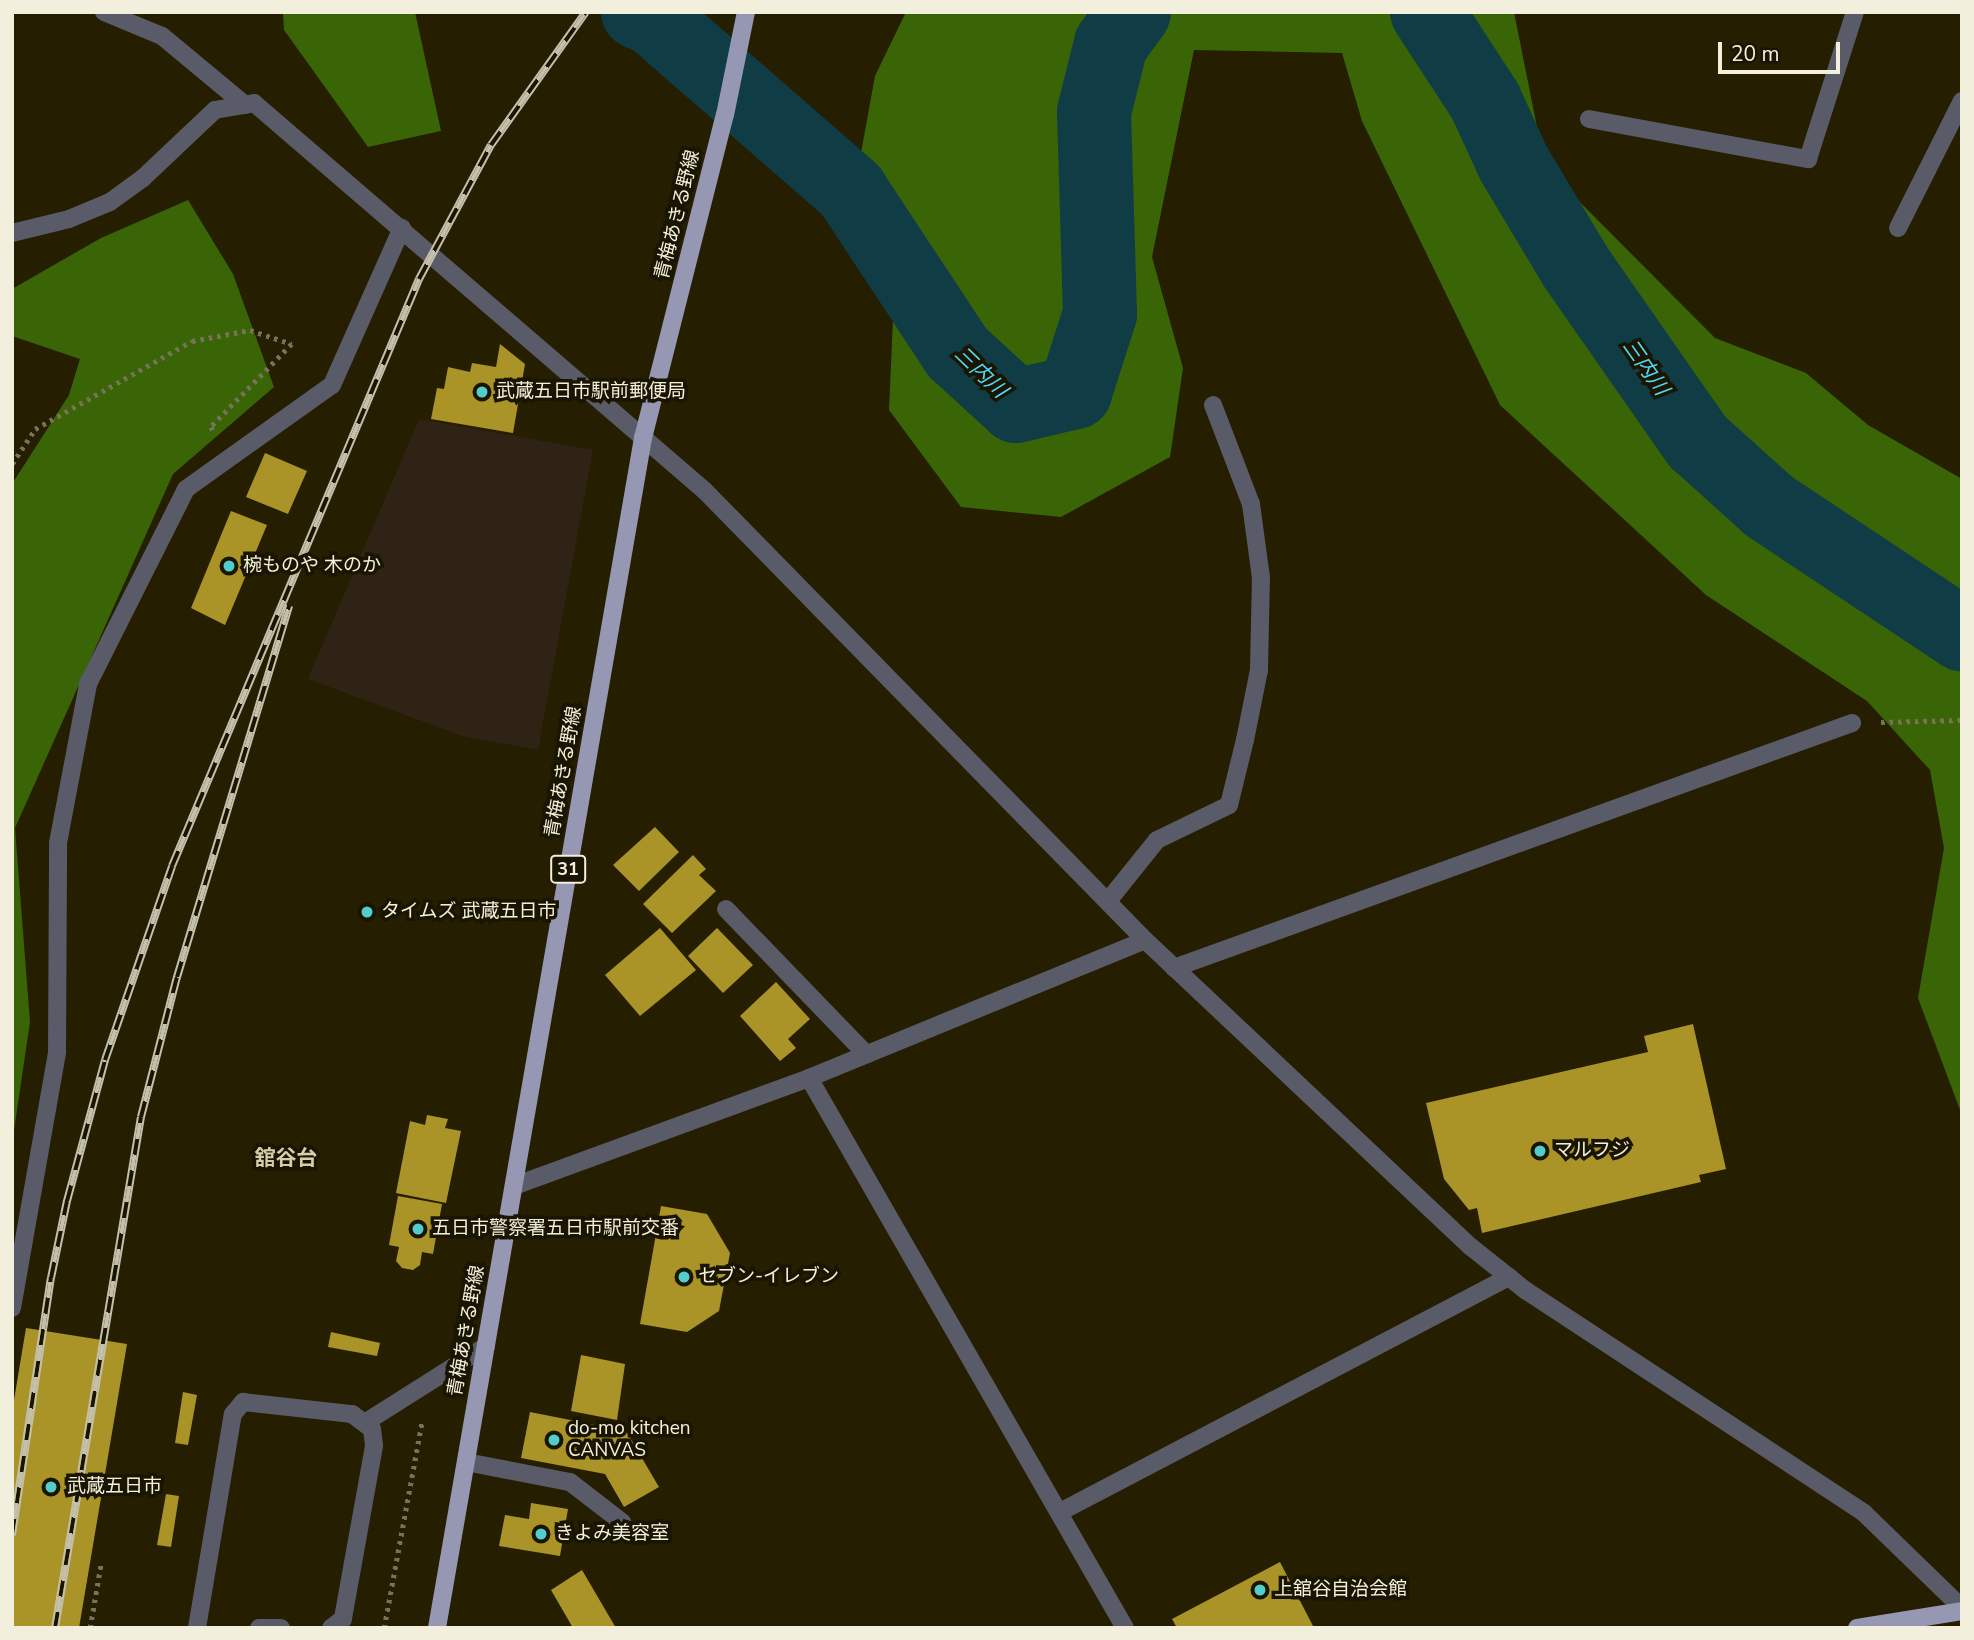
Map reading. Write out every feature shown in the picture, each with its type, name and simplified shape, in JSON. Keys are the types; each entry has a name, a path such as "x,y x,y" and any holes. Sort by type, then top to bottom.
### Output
{"main road":[{"name":"青梅あきる野線","path":"437,1628 643,438 725,115 746,12"},
{"path":"1857,1628 1962,1609"}],"street":[{"path":"104,12 162,36 245,105"},
{"path":"1589,118 1808,159 1855,12"},
{"path":"1898,228 1962,101"},
{"path":"12,233 69,219 110,202 144,178 215,110 254,103 279,121 704,490 1144,940 1509,1277 1864,1513 1962,1609"},
{"path":"12,1308 57,1052 58,843 88,684 186,489 332,385 402,228"},
{"path":"1108,901 1157,840 1229,805 1245,740 1259,670 1261,578 1251,503 1213,405"},
{"path":"1174,968 1852,723"},
{"path":"726,909 866,1054"},
{"path":"513,1186 809,1077 1144,940"},
{"path":"809,1077 1125,1628"},
{"path":"1060,1512 1509,1277"},
{"path":"366,1422 486,1346"},
{"path":"197,1628 233,1414 243,1402 352,1414 366,1422 374,1446 343,1619 331,1628"},
{"path":"466,1462 570,1482 622,1522"},
{"path":"259,1628 281,1628"}],"path":[{"path":"12,464 35,429 192,341 250,330 292,344 211,426 232,456"},
{"path":"1852,723 1962,720"},
{"path":"384,1628 427,1400 425,1384"},
{"path":"90,1628 101,1563"}],"shaded area":[{"path":"419,419 593,450 538,750 462,736 308,679"}],"green space":[{"path":"283,12 415,12 441,131 368,147 284,30"},
{"path":"906,12 1514,12 1545,167 1715,338 1806,373 1868,425 1962,479 1962,1115 1918,998 1944,848 1930,770 1867,701 1706,595 1500,405 1362,121 1342,53 1194,50 1152,257 1183,368 1170,457 1061,517 961,507 889,410 894,297 844,246 875,76"},
{"path":"188,200 233,274 274,387 173,474 15,828 30,1022 12,1144 12,484 69,395 80,359 12,336 12,289 101,238"}],"building":[{"path":"500,344 525,364 513,433 431,419 437,388 444,389 448,367 470,372 472,363 496,367"},
{"path":"265,453 307,471 288,514 246,497"},
{"path":"231,511 267,525 225,625 191,608"},
{"path":"655,827 679,852 639,891 613,865"},
{"path":"693,855 706,869 699,875 716,891 672,933 643,904"},
{"path":"660,928 696,970 640,1016 605,975"},
{"path":"717,928 753,965 723,993 688,956"},
{"path":"776,982 810,1019 788,1039 796,1048 780,1061 740,1016"},
{"path":"1693,1024 1726,1169 1699,1175 1701,1182 1482,1233 1477,1208 1469,1210 1444,1179 1426,1103 1648,1052 1644,1036"},
{"path":"427,1115 448,1119 445,1128 461,1131 446,1203 396,1193 410,1121 425,1125"},
{"path":"398,1196 442,1204 433,1254 422,1252 420,1265 413,1270 402,1268 396,1261 399,1247 389,1245"},
{"path":"661,1206 707,1214 730,1253 719,1311 687,1332 640,1324"},
{"path":"26,1328 127,1344 79,1628 12,1628 12,1412"},
{"path":"331,1332 380,1343 377,1356 328,1347"},
{"path":"581,1355 625,1364 617,1420 571,1411"},
{"path":"183,1392 197,1395 188,1445 175,1443"},
{"path":"530,1412 626,1431 659,1487 624,1507 605,1474 521,1458"},
{"path":"166,1494 179,1496 171,1547 157,1545"},
{"path":"531,1503 568,1509 560,1556 499,1546 505,1515 529,1519"},
{"name":"上舘谷自治会館","path":"1280,1562 1313,1626 1177,1628 1172,1619"},
{"path":"582,1570 616,1628 573,1628 551,1590"}],"waterway":[{"name":"三内川","path":"638,12 654,19 851,191 957,352 1016,406 1075,392 1100,314 1094,112 1111,44 1134,12"},
{"name":"三内川","path":"1427,12 1485,101 1514,164 1575,266 1698,442 1769,506 1962,634"}],"railway":[{"path":"12,1535 51,1278 67,1201 105,1060 172,866 419,279 491,145 586,12"},
{"path":"55,1628 141,1117 177,977 289,606"}],"place":[{"name":"武蔵五日市駅前郵便局","path":"482,392"},
{"name":"椀ものや 木のか","path":"229,566"},
{"name":"タイムズ 武蔵五日市","path":"367,912"},
{"name":"マルフジ","path":"1540,1151"},
{"name":"五日市警察署五日市駅前交番","path":"418,1229"},
{"name":"セブン-イレブン","path":"684,1277"},
{"name":"do-mo kitchen CANVAS","path":"554,1440"},
{"name":"武蔵五日市","path":"51,1487"},
{"name":"きよみ美容室","path":"541,1534"},
{"name":"上舘谷自治会館","path":"1260,1590"}],"district":[{"name":"舘谷台","path":"286,1158"}]}
